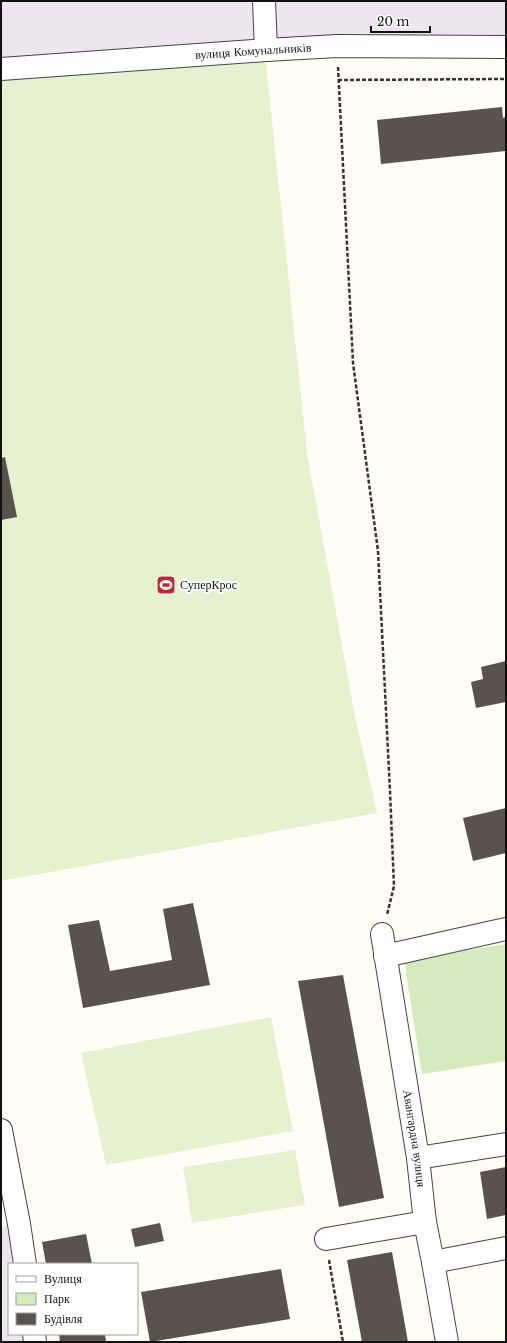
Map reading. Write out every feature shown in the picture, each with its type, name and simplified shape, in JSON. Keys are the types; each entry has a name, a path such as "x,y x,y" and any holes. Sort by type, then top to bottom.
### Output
{"street":[{"path":"264,1 266,50"},
{"name":"вулиця Комунальників","path":"1,69 337,46 506,46"},
{"path":"385,956 506,929"},
{"name":"Авангардна вулиця","path":"382,934 418,1158 425,1222 434,1262 447,1342"},
{"path":"1,1130 25,1263"},
{"path":"418,1158 506,1144"},
{"path":"326,1239 425,1222"},
{"path":"434,1262 506,1248"}],"path":[{"path":"337,46 353,363 378,551 390,776 394,886 382,934"},
{"path":"338,80 506,79"},
{"path":"326,1239 343,1342"}],"shaded area":[{"path":"1,1 506,1 506,44 1,63"},
{"path":"14,1223 20,1263 8,1263 8,1335 30,1335 31,1342 1,1342 1,1226"}],"green space":[{"name":"СуперКрос","path":"264,45 307,453 355,716 377,813 1,881 1,63"},
{"path":"506,944 506,1061 422,1074 404,960"},
{"path":"271,1017 293,1131 106,1165 81,1053"},
{"path":"295,1150 305,1205 192,1223 183,1167"}],"building":[{"path":"502,107 503,118 506,117 506,151 381,164 377,120"},
{"path":"5,457 17,517 1,520 1,458"},
{"path":"506,661 506,702 476,708 471,682 483,679 481,667"},
{"path":"506,808 506,853 473,861 463,818"},
{"path":"193,903 210,985 83,1008 68,925 99,920 110,971 172,960 163,909"},
{"path":"343,975 384,1198 339,1207 298,981"},
{"path":"506,1167 506,1215 487,1219 480,1172"},
{"path":"160,1223 164,1241 135,1247 131,1229"},
{"path":"86,1234 92,1263 46,1263 42,1242"},
{"path":"392,1252 408,1342 362,1342 347,1260"},
{"path":"281,1269 290,1319 150,1342 141,1292"},
{"path":"59,1335 105,1335 106,1342 60,1342"}],"place":[{"name":"СуперКрос","path":"166,585"}]}
